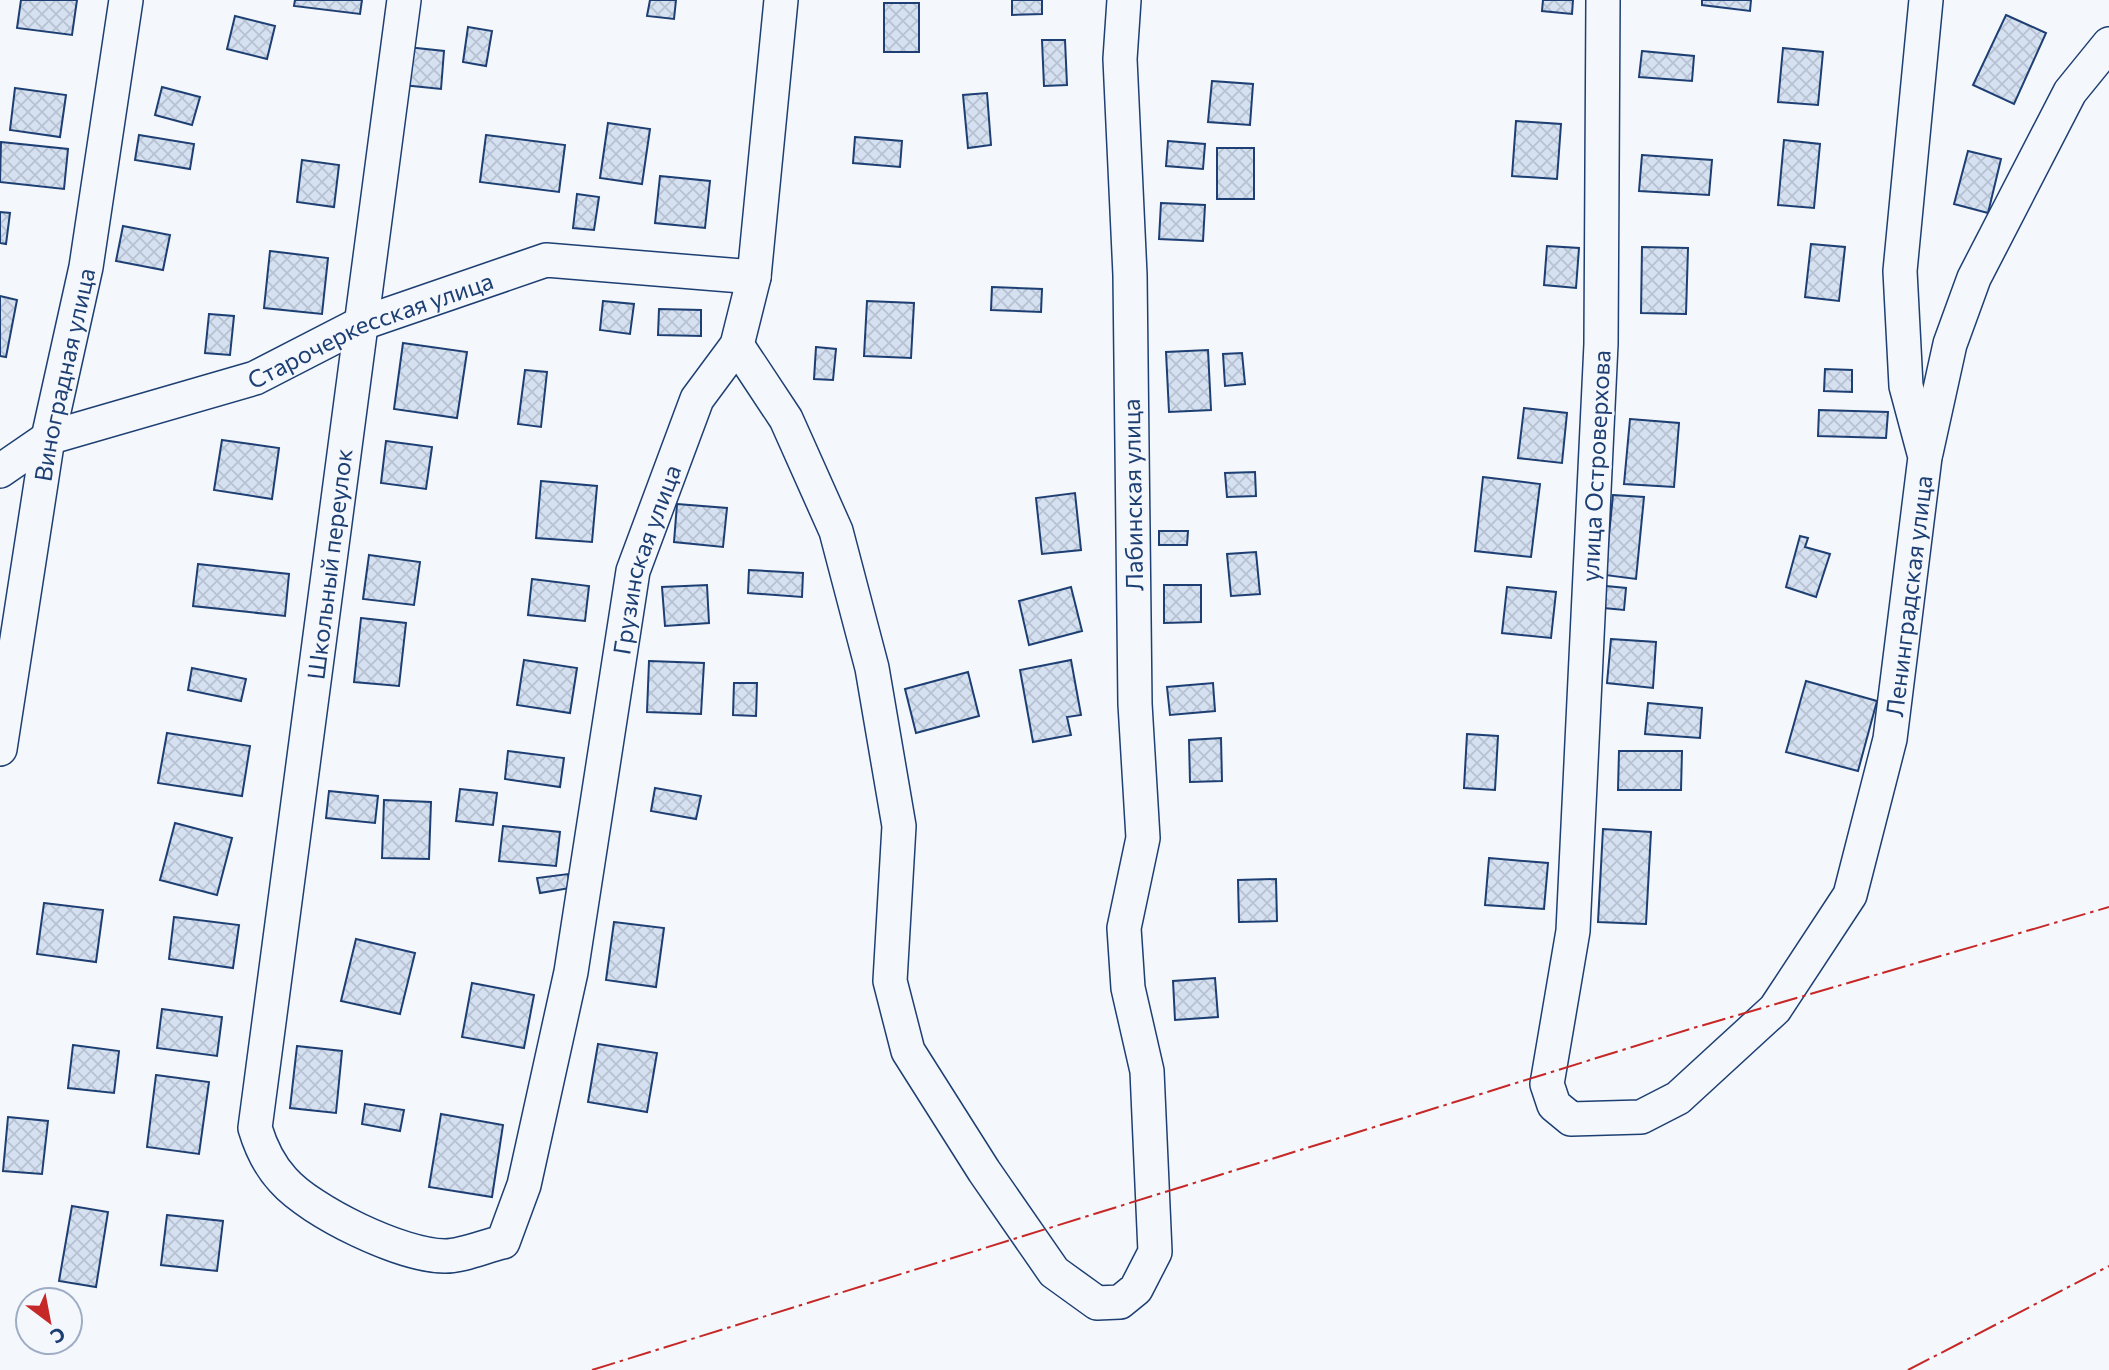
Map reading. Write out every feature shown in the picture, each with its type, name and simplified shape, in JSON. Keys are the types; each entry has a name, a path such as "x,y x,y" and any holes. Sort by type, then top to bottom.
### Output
{"street":[{"name":"Виноградная улица","path":"0,749 47,438 86,267 125,0"},
{"name":"Школьный переулок","path":"255,1129 404,0"},
{"name":"Грузинская улица","path":"255,1129 262,1151 295,1193 364,1234 414,1250 446,1256 503,1242 524,1185 533,1132 571,972 633,570 697,400 737,345 754,277 781,0"},
{"name":"Лабинская улица","path":"737,345 786,419 836,531 872,668 899,826 890,981 908,1051 984,1171 1054,1272 1097,1303 1120,1302 1136,1289 1155,1252 1147,1072 1128,988 1124,928 1143,838 1135,704 1130,275 1120,59 1124,0"},
{"name":"улица Островерхова","path":"1603,0 1601,344 1573,931 1547,1084 1554,1105 1571,1119 1641,1117 1678,1098 1775,1009 1850,895"},
{"name":"Ленинградская улица","path":"1850,895 1890,739 1925,457 1906,386 1900,271 1926,0"},
{"path":"1925,457 1950,344 1974,278 2070,92 2109,44"},
{"name":"Старочеркесская улица","path":"0,471 47,438 256,378 360,324 546,260 754,277"}],"building":[{"path":"21,0 77,0 72,35 17,28"},
{"path":"295,0 362,0 360,14 294,6"},
{"path":"650,0 676,0 674,19 647,16"},
{"path":"1012,0 1042,0 1042,14 1012,15"},
{"path":"1543,0 1573,0 1572,14 1542,11"},
{"path":"1702,0 1751,0 1750,11 1702,5"},
{"path":"884,3 919,3 919,52 884,52"},
{"path":"2006,15 2046,33 2014,104 1973,85"},
{"path":"235,16 275,26 267,59 227,49"},
{"path":"468,27 492,31 486,66 463,62"},
{"path":"1042,40 1065,40 1067,85 1044,86"},
{"path":"407,47 444,51 441,89 403,85"},
{"path":"1783,48 1823,52 1818,105 1778,102"},
{"path":"1642,51 1694,56 1692,81 1639,77"},
{"path":"1212,81 1253,84 1250,125 1208,122"},
{"path":"162,87 200,97 192,125 155,115"},
{"path":"15,88 66,95 60,137 10,130"},
{"path":"987,93 991,145 968,148 963,95"},
{"path":"1516,121 1561,124 1557,179 1512,176"},
{"path":"608,123 650,129 642,184 600,178"},
{"path":"139,135 194,144 190,169 135,160"},
{"path":"486,135 565,145 559,192 480,182"},
{"path":"855,137 902,141 900,167 853,163"},
{"path":"1784,140 1820,144 1814,208 1778,205"},
{"path":"1168,141 1205,144 1203,169 1166,166"},
{"path":"1,142 68,149 64,189 0,182"},
{"path":"1217,148 1254,148 1254,199 1217,199"},
{"path":"1968,151 2001,159 1988,213 1954,204"},
{"path":"1642,155 1712,160 1709,195 1639,191"},
{"path":"302,160 339,165 334,207 297,202"},
{"path":"660,176 710,181 705,228 655,223"},
{"path":"577,194 599,197 594,230 573,228"},
{"path":"1161,203 1205,205 1203,241 1159,239"},
{"path":"0,212 10,213 6,244 0,243"},
{"path":"123,226 170,235 163,270 116,261"},
{"path":"1811,244 1845,247 1839,301 1805,297"},
{"path":"1547,246 1579,248 1576,288 1544,285"},
{"path":"1642,247 1688,248 1686,314 1641,313"},
{"path":"270,251 328,258 322,314 264,308"},
{"path":"992,287 1042,289 1041,312 991,310"},
{"path":"0,296 17,300 6,357 0,356"},
{"path":"603,301 634,304 630,334 600,330"},
{"path":"867,301 914,303 911,358 864,356"},
{"path":"659,309 701,310 701,336 658,335"},
{"path":"209,314 234,316 230,355 205,353"},
{"path":"403,343 467,352 457,418 394,409"},
{"path":"816,347 836,349 833,380 814,379"},
{"path":"1208,350 1211,410 1169,412 1166,352"},
{"path":"1242,353 1245,384 1225,386 1223,354"},
{"path":"1825,369 1852,370 1852,392 1824,391"},
{"path":"525,370 547,372 541,427 518,424"},
{"path":"1524,408 1567,413 1562,463 1518,458"},
{"path":"1819,410 1888,412 1886,438 1818,436"},
{"path":"1630,419 1679,423 1674,487 1624,484"},
{"path":"222,440 279,448 272,499 214,490"},
{"path":"386,441 432,447 426,489 381,483"},
{"path":"1255,472 1256,496 1227,497 1225,473"},
{"path":"1483,477 1540,484 1531,557 1475,551"},
{"path":"541,481 597,486 592,542 536,538"},
{"path":"1075,493 1081,550 1042,554 1036,498"},
{"path":"1613,495 1644,497 1636,579 1605,575"},
{"path":"677,504 727,508 723,547 674,542"},
{"path":"1159,531 1188,531 1187,545 1159,545"},
{"path":"1800,536 1808,538 1805,547 1830,554 1816,597 1786,587"},
{"path":"1256,552 1260,594 1231,596 1227,554"},
{"path":"369,555 420,562 414,605 363,599"},
{"path":"198,564 289,574 285,616 193,606"},
{"path":"749,570 803,573 802,597 748,593"},
{"path":"532,579 589,586 585,621 528,615"},
{"path":"707,585 709,623 665,626 662,587"},
{"path":"1164,585 1201,585 1201,622 1164,623"},
{"path":"1606,586 1626,588 1624,610 1604,608"},
{"path":"1071,587 1082,631 1029,645 1019,601"},
{"path":"1507,587 1556,592 1551,638 1502,633"},
{"path":"361,618 406,623 399,686 354,682"},
{"path":"1611,639 1656,642 1653,688 1607,683"},
{"path":"524,660 577,668 570,713 517,705"},
{"path":"1071,660 1081,715 1067,717 1071,735 1033,742 1020,670"},
{"path":"649,661 704,663 701,714 647,712"},
{"path":"192,668 246,679 241,701 188,690"},
{"path":"968,672 979,716 916,733 905,689"},
{"path":"1806,681 1877,701 1858,771 1786,752"},
{"path":"734,683 757,683 756,716 733,715"},
{"path":"1213,683 1215,711 1170,715 1167,687"},
{"path":"1648,703 1702,708 1700,738 1645,734"},
{"path":"167,733 250,746 242,796 158,783"},
{"path":"1467,734 1498,736 1495,790 1464,788"},
{"path":"1221,738 1222,781 1190,782 1189,740"},
{"path":"508,751 564,758 560,787 505,779"},
{"path":"1619,751 1682,751 1681,790 1618,790"},
{"path":"655,788 701,796 696,819 651,811"},
{"path":"460,789 497,793 493,825 456,821"},
{"path":"329,791 378,796 375,823 326,818"},
{"path":"384,800 431,802 429,859 382,858"},
{"path":"175,823 232,838 217,895 160,880"},
{"path":"503,826 560,832 556,866 499,861"},
{"path":"1603,829 1651,832 1646,924 1598,922"},
{"path":"1489,858 1548,863 1544,909 1485,905"},
{"path":"568,874 570,888 540,893 537,878"},
{"path":"1276,879 1277,921 1239,922 1238,880"},
{"path":"44,903 103,910 96,962 37,954"},
{"path":"174,917 239,925 233,968 169,959"},
{"path":"614,922 664,928 656,987 606,980"},
{"path":"356,939 415,953 400,1014 341,1001"},
{"path":"1215,978 1218,1017 1175,1020 1173,981"},
{"path":"472,983 534,995 524,1048 462,1037"},
{"path":"162,1009 222,1017 217,1056 157,1048"},
{"path":"598,1044 657,1053 647,1112 588,1102"},
{"path":"73,1045 119,1051 114,1093 68,1088"},
{"path":"297,1046 342,1051 336,1113 290,1108"},
{"path":"156,1075 209,1082 199,1154 147,1147"},
{"path":"365,1104 404,1110 400,1131 362,1124"},
{"path":"441,1114 503,1125 492,1197 429,1187"},
{"path":"8,1117 48,1121 42,1174 3,1171"},
{"path":"72,1206 108,1212 96,1287 59,1281"},
{"path":"167,1215 223,1221 217,1271 161,1265"}],"power":[{"path":"592,1370 1690,1029 2109,907"},
{"path":"1908,1370 2109,1266"}]}
